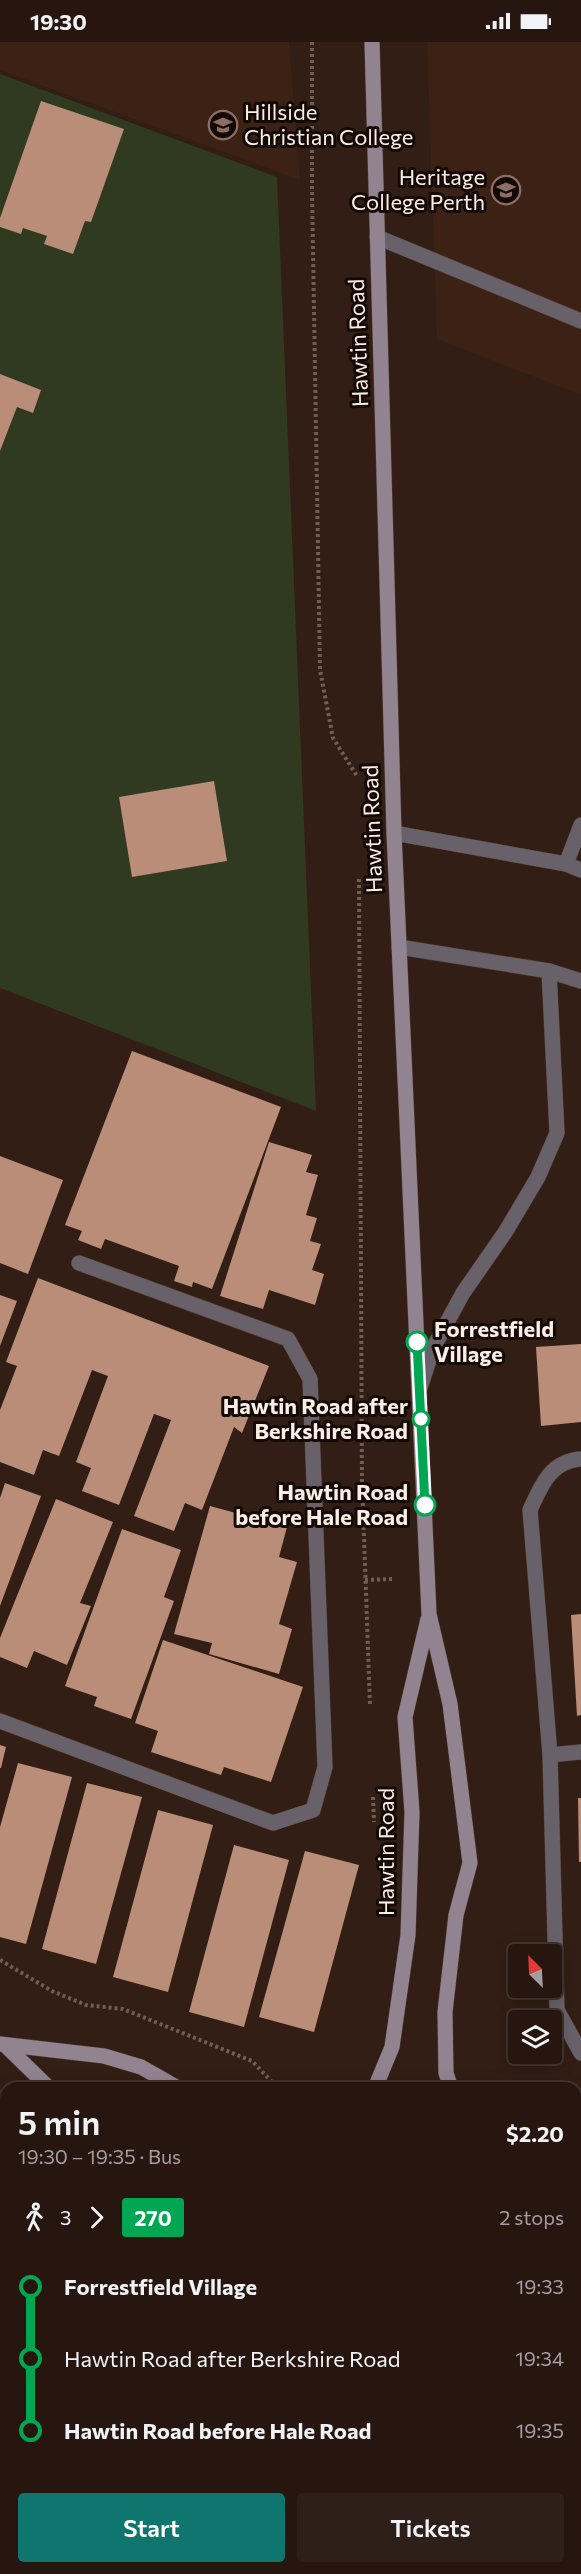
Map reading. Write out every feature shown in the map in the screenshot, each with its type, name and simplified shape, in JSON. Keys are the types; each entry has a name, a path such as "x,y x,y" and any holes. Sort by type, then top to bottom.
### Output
{"main road":[{"name":"Hawtin Road","path":"372,42 394,833 429,1614 450,1704 470,1863 456,1915 445,2012 446,2073 449,2082"},
{"name":"Hawtin Road","path":"378,2082 393,2047 408,1935 412,1812 405,1717 429,1614"},
{"path":"3,2045 43,2082"},
{"path":"3,2045 104,2056 141,2067 167,2082"}],"street":[{"path":"377,237 581,321"},
{"path":"566,864 581,825"},
{"path":"394,833 566,864 581,870"},
{"path":"399,947 549,971 581,981"},
{"path":"419,1389 434,1348 463,1293 506,1231 538,1177 556,1133 549,971"},
{"path":"0,1721 273,1823 313,1810 325,1767 310,1379 288,1339 79,1263"},
{"path":"581,1460 575,1460 545,1476 530,1510 550,1755 557,2010 581,2053"},
{"path":"550,1755 581,1752"}],"path":[{"path":"312,42 312,189 320,670 333,738 358,778"},
{"path":"359,873 362,1481 370,1710"},
{"path":"373,1793 375,1829"},
{"path":"0,1960 52,1991 86,2005 123,2009 142,2015 185,2036 252,2061 269,2082"}],"shaded area":[{"name":"Hillside Christian College","path":"0,42 289,42 300,180 0,70"},
{"name":"Heritage College Perth","path":"427,42 581,42 581,395 437,339"}],"green space":[{"path":"0,74 277,177 316,1111 0,988"}],"building":[{"path":"41,101 124,129 91,222 85,221 73,254 44,244 47,236 23,228 21,234 0,227 0,218"},
{"path":"0,374 41,390 33,413 17,407 0,451"},
{"path":"214,781 227,861 132,877 119,797"},
{"path":"132,1051 281,1107 212,1289 193,1282 192,1287 174,1281 179,1266 105,1239 101,1249 78,1240 82,1231 65,1225"},
{"path":"269,1142 312,1155 306,1172 318,1175 306,1215 317,1218 310,1241 321,1244 312,1270 324,1274 315,1305 269,1290 263,1309 220,1296"},
{"path":"0,1156 63,1180 28,1274 0,1263"},
{"path":"38,1278 269,1366 242,1433 234,1427 202,1510 185,1503 174,1531 134,1516 171,1420 154,1414 119,1505 82,1491 91,1468 76,1462 108,1376 92,1370 59,1456 43,1450 34,1475 0,1462 0,1410 17,1366 6,1362"},
{"path":"0,1295 17,1301 0,1346"},
{"path":"581,1344 581,1422 541,1426 536,1347"},
{"path":"5,1483 41,1496 0,1606 0,1498"},
{"path":"56,1499 113,1522 80,1603 91,1606 67,1665 34,1651 27,1668 0,1657 0,1638"},
{"path":"210,1506 287,1527 279,1557 297,1562 279,1624 292,1629 279,1674 209,1654 212,1643 174,1634"},
{"path":"122,1529 181,1550 164,1597 174,1601 131,1719 94,1706 97,1697 65,1686"},
{"path":"581,1614 581,1715 577,1716 571,1615"},
{"path":"163,1640 303,1687 271,1782 224,1767 221,1775 151,1752 158,1731 135,1723"},
{"path":"0,1745 6,1747 1,1768 0,1768"},
{"path":"18,1763 72,1777 26,1944 0,1937 0,1827"},
{"path":"87,1783 142,1797 96,1964 42,1949"},
{"path":"578,1798 581,1798 581,1862 579,1862"},
{"path":"158,1810 213,1825 168,1992 113,1977"},
{"path":"234,1845 289,1860 244,2027 189,2012"},
{"path":"305,1851 359,1865 314,2032 259,2017"}],"bus line":[{"name":"270","path":"417,1342 425,1505"}],"place":[{"name":"Hillside Christian College","path":"223,125"},
{"name":"Heritage College Perth","path":"506,190"},
{"name":"Forrestfield Village","path":"417,1342"},
{"name":"Hawtin Road after Berkshire Road","path":"421,1419"},
{"name":"Hawtin Road before Hale Road","path":"425,1505"}]}
